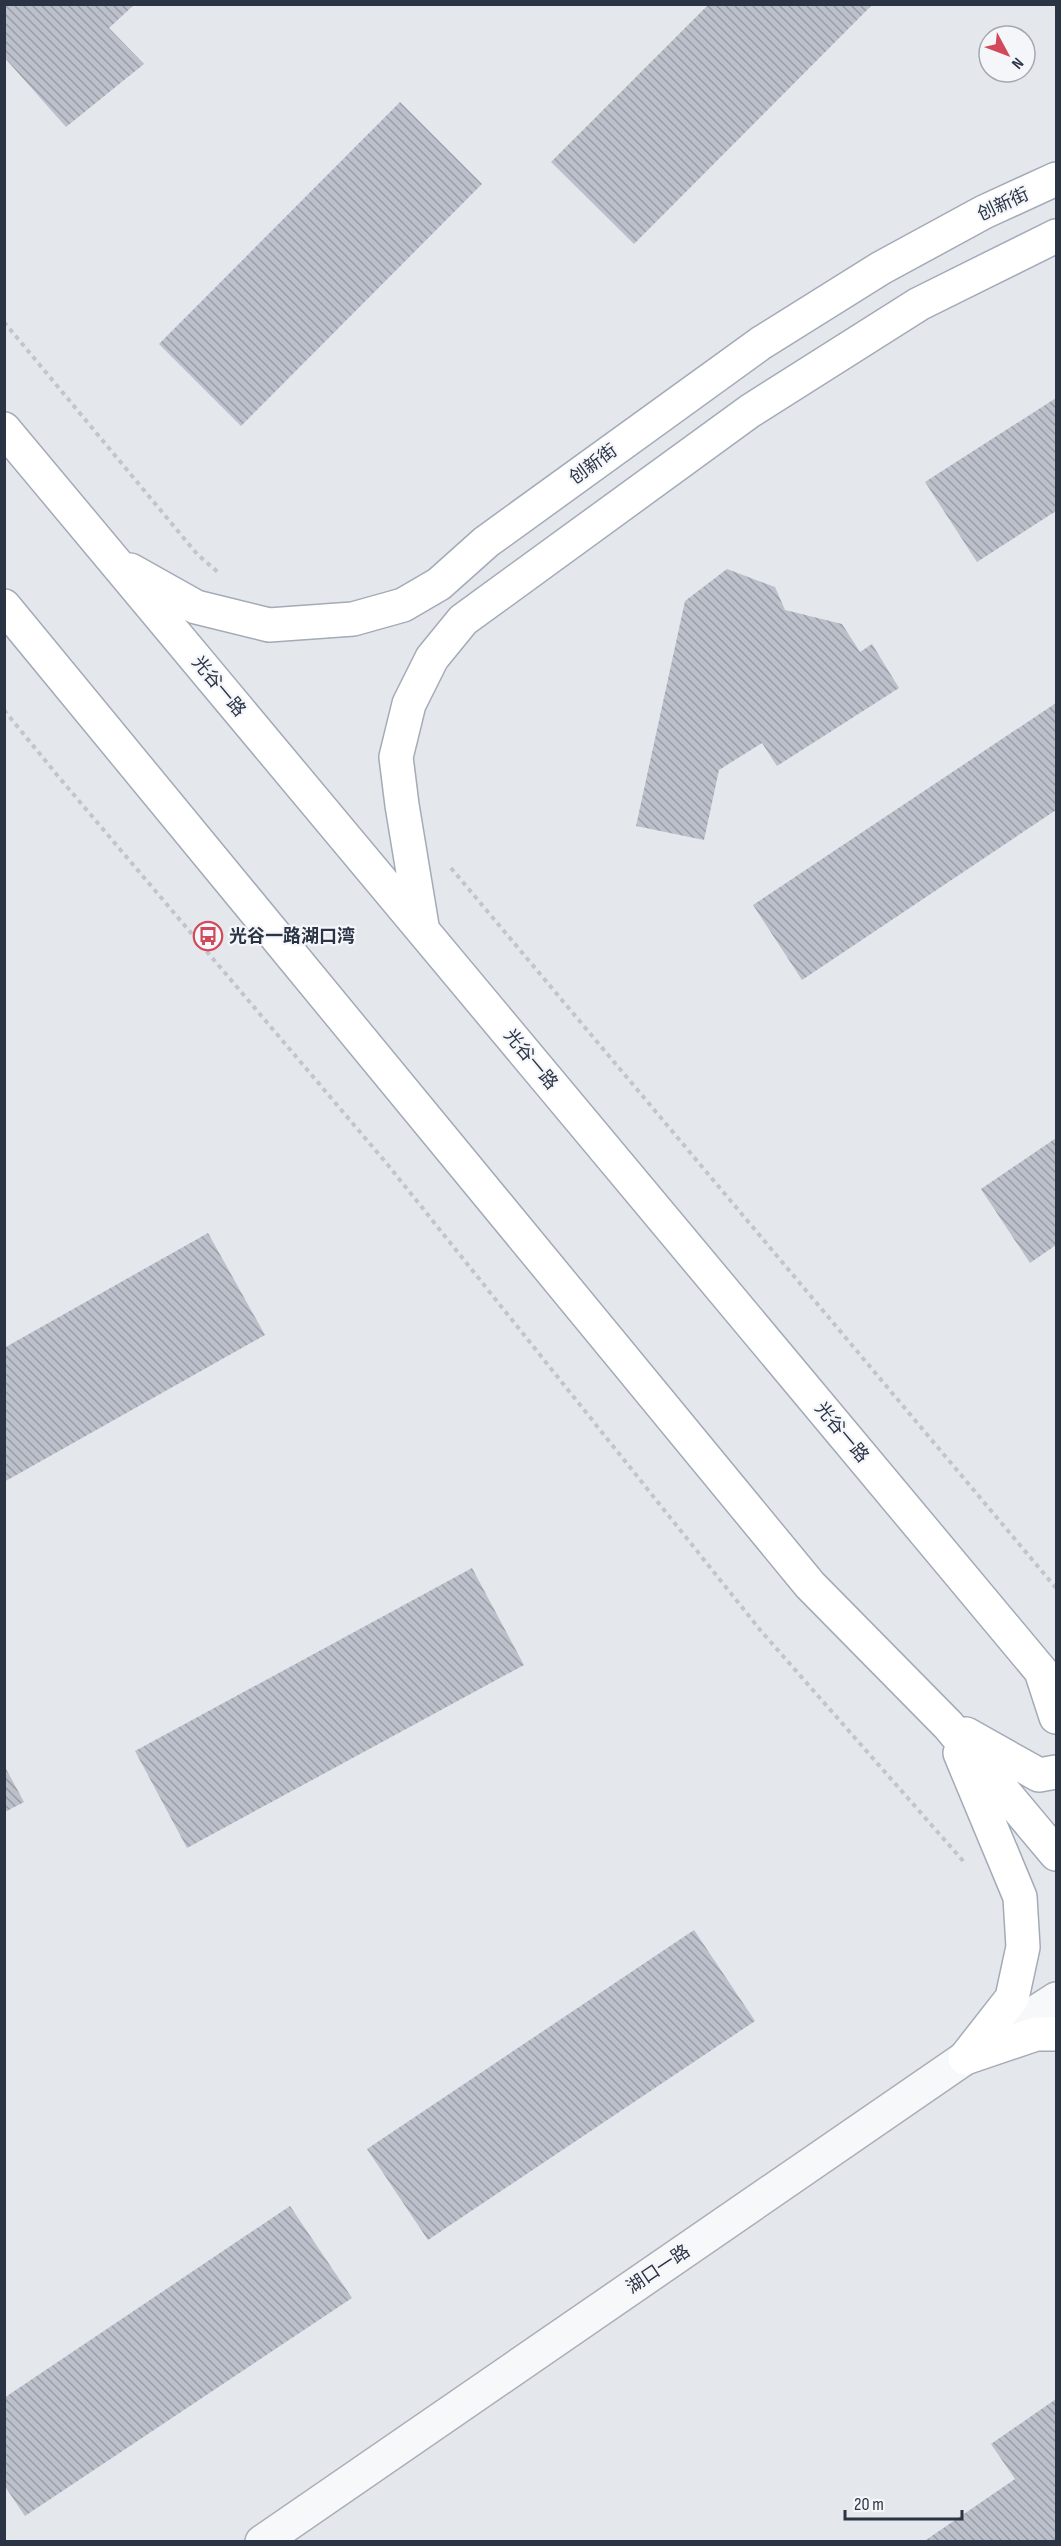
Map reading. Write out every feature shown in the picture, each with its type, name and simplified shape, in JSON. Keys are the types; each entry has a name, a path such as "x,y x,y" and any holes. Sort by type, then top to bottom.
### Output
{"main road":[{"name":"创新街","path":"112,560 196,607 269,625 353,619 403,604 439,584 486,542 760,343 881,268 984,212 1056,179"},
{"path":"422,928 396,756 409,704 432,658 463,620 759,405 919,304 1056,236"},
{"name":"光谷一路","path":"4,429 1051,1679"},
{"path":"4,606 810,1586 948,1725 1056,1854"},
{"path":"1051,1679 1056,1717"},
{"path":"948,1725 1039,1775 1056,1772"},
{"path":"948,1725 1020,1897 1023,1947 1012,1998 965,2058"},
{"path":"965,2058 1036,2034 1056,2034"}],"street":[{"name":"湖口一路","path":"262,2541 965,2058 1056,1999"}],"path":[{"path":"4,322 197,554 222,575"},
{"path":"4,710 388,1165 760,1631 964,1863"},
{"path":"446,862 1056,1588"}],"building":[{"path":"4,4 135,4 109,28 144,64 66,127 4,57"},
{"path":"709,4 873,4 634,244 551,162"},
{"path":"400,102 482,184 241,426 159,344"},
{"path":"1056,398 1056,511 977,562 925,482"},
{"path":"727,569 775,587 785,610 842,624 860,652 872,644 899,688 777,766 762,743 719,770 704,840 636,826 685,601"},
{"path":"1056,703 1056,810 802,980 753,905"},
{"path":"1056,1138 1056,1245 1030,1263 981,1189"},
{"path":"208,1233 265,1335 4,1482 4,1348"},
{"path":"472,1568 524,1665 187,1848 135,1751"},
{"path":"5,1767 24,1802 5,1812"},
{"path":"694,1930 755,2021 428,2240 367,2149"},
{"path":"290,2206 352,2298 25,2516 4,2485 4,2398"},
{"path":"1056,2399 1056,2542 923,2542 1015,2479 991,2444"}],"place":[{"name":"光谷一路湖口湾","path":"208,936"}]}
